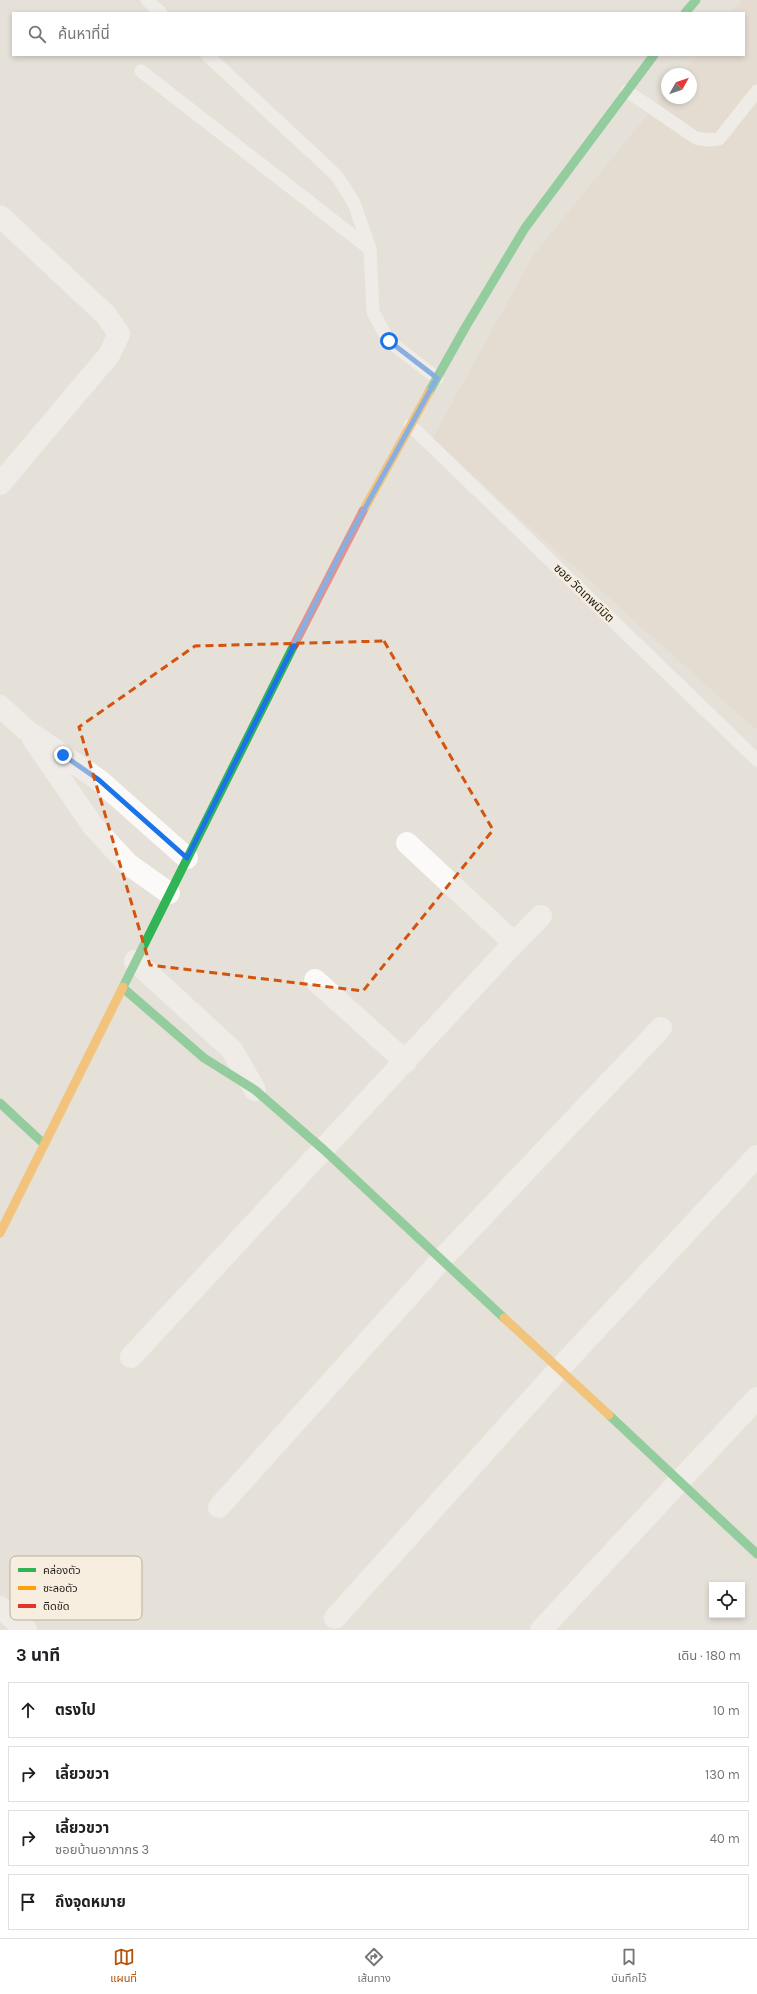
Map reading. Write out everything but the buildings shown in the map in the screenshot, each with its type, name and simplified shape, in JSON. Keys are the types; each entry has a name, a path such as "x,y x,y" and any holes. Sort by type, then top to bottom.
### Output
{"street":[{"path":"689,7 696,0"},
{"path":"0,1233 344,546 410,425 525,228 653,56"},
{"path":"0,216 106,314 119,334 109,355 1,481"},
{"path":"0,706 26,730 99,780 187,858"},
{"path":"26,730 93,826 128,864 169,893"},
{"path":"407,843 514,943"},
{"path":"131,1357 406,1062 514,943 541,916"},
{"path":"135,961 232,1050 255,1090"},
{"path":"315,980 406,1062"},
{"path":"123,988 204,1058 255,1090 324,1150 560,1368 757,1554"},
{"path":"219,1507 442,1258 661,1028"},
{"path":"0,1103 44,1144"},
{"path":"335,1618 560,1368 757,1156"},
{"path":"540,1630 757,1398"},
{"path":"0,1607 10,1616"},
{"path":"15,1620 26,1630"}],"lane":[{"path":"147,0 160,12"},
{"path":"208,56 337,176 354,203 370,249 373,312 389,341 437,378"},
{"path":"141,71 370,249"},
{"path":"627,92 696,138 708,140 719,139 757,91"},
{"name":"ซอย วัดเทพนิมิต","path":"410,425 757,760"}],"highlighted area":[{"path":"384,641 493,830 363,991 150,965 79,727 195,646"}],"shaded area":[{"path":"742,0 757,0 757,727 755,729 432,439 534,254 661,98 661,104 697,104 697,68 686,68 696,56 745,56 745,12 732,12"}],"traffic: fast":[{"path":"686,12 696,0"},
{"path":"429,392 465,328 525,228 653,56"},
{"path":"123,987 294,645"},
{"path":"123,988 204,1058 255,1090 324,1150 504,1318"},
{"path":"0,1103 44,1144"},
{"path":"609,1415 757,1554"}],"traffic: slow":[{"path":"363,511 429,392"},
{"path":"0,1233 123,987"},
{"path":"504,1318 609,1415"}],"traffic: jam":[{"path":"294,645 363,511"}],"route":[{"path":"63,755 99,780 187,858 344,546 437,378 389,341"}]}
